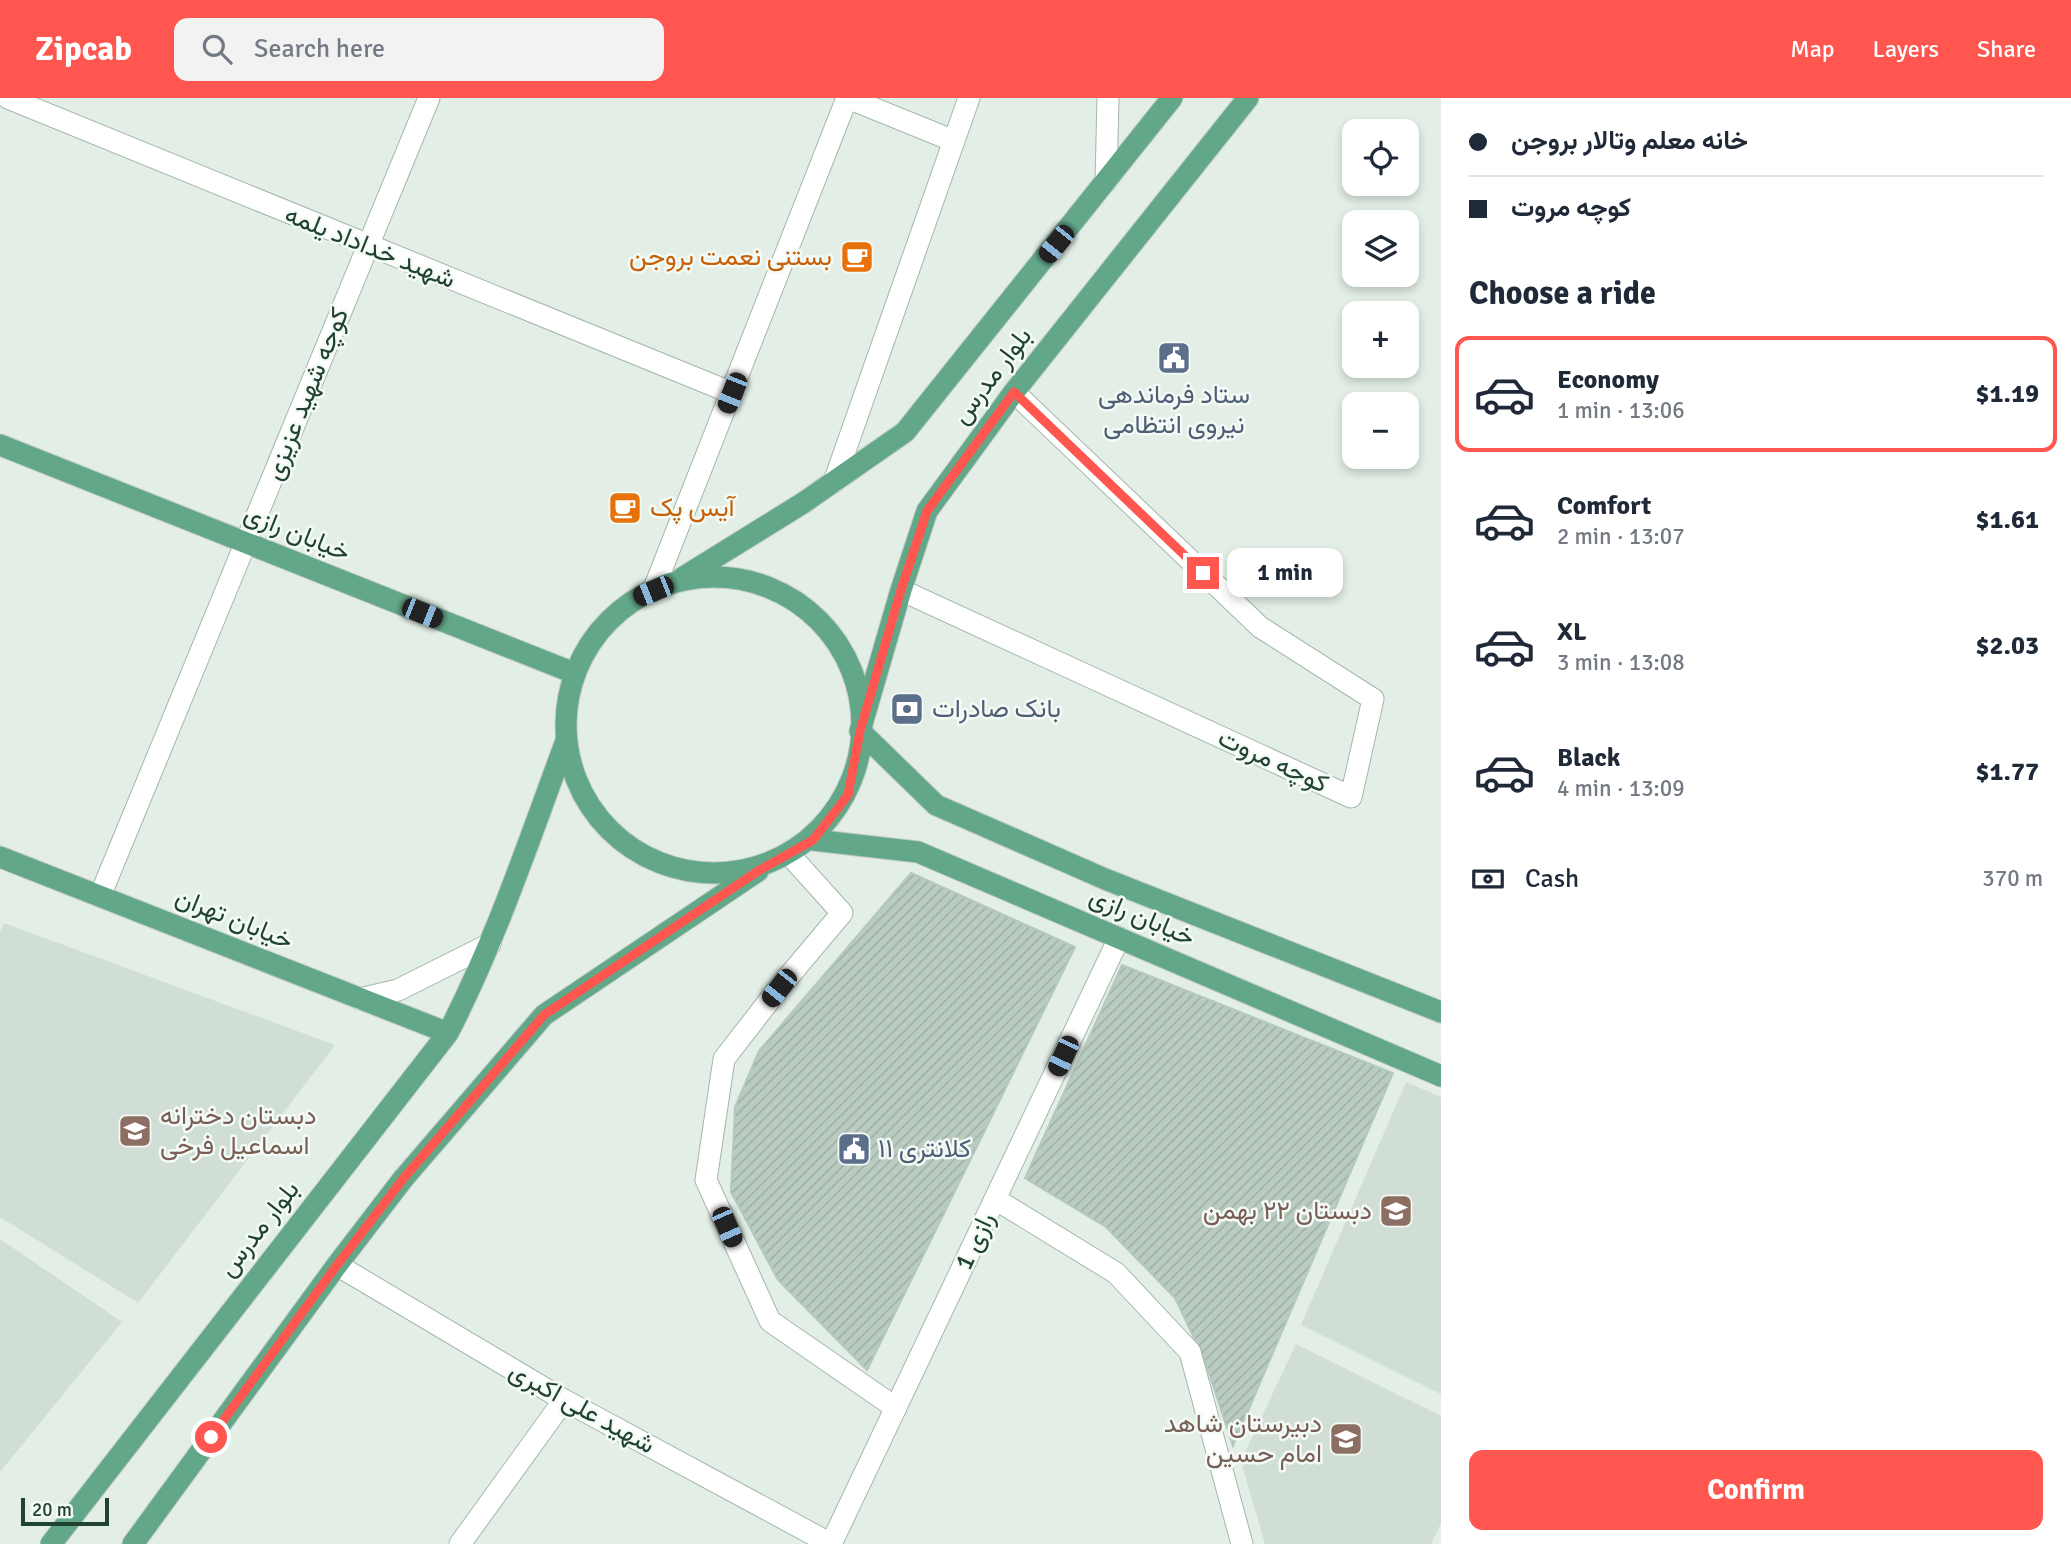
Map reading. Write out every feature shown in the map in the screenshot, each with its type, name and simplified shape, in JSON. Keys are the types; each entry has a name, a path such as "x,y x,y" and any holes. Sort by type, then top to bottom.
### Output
{"main road":[{"name":"بلوار مدرس","path":"680,579 834,482 905,432 1172,98"},
{"name":"بلوار مدرس","path":"860,731 927,511 1014,392 1248,98"},
{"name":"خیابان رازی","path":"0,445 574,673"},
{"path":"133,1544 403,1179 544,1015 758,871 813,840 848,795 860,731 861,693 843,649 813,612 773,587 727,576 680,579 635,598 598,631 574,673 566,707 566,741 576,783 598,820 629,850 668,869 758,871"},
{"name":"خیابان رازی","path":"860,731 936,805 1105,879 1441,1012"},
{"name":"بلوار مدرس","path":"51,1544 448,1033 490,944 566,741"},
{"name":"خیابان رازی","path":"813,840 918,852 1441,1076"},
{"name":"خیابان تهران","path":"0,857 448,1033"}],"street":[{"path":"0,107 6,98"},
{"name":"شهید خداداد یلمه","path":"6,98 732,393"},
{"name":"کوچه شهید عزیزی","path":"100,896 429,98"},
{"path":"653,591 848,98 954,141"},
{"path":"834,482 970,98"},
{"path":"1106,181 1108,98"},
{"name":"کوچه مروت","path":"901,590 1351,797 1373,699 1260,627 1014,392"},
{"path":"788,853 842,913 724,1059 706,1180 770,1321 895,1408"},
{"name":"رازی 1","path":"831,1544 1119,938"},
{"path":"360,999 398,990 490,944"},
{"path":"995,1199 1116,1273 1190,1352 1242,1544"},
{"name":"شهید علی اکبری","path":"337,1265 565,1400 831,1544"},
{"path":"460,1544 565,1400"}],"shaded area":[{"name":"دبستان دخترانه اسماعیل فرخی","path":"4,923 335,1045 138,1303 0,1217 0,932"},
{"name":"دبستان ۲۲ بهمن","path":"1406,1082 1441,1097 1441,1394 1301,1325"},
{"path":"0,1239 122,1322 0,1472"},
{"name":"دبیرستان شاهد امام حسین","path":"1296,1344 1441,1416 1441,1523 1431,1544 1265,1544 1241,1461"}],"building":[{"name":"کلانتری ۱۱","path":"911,873 1075,947 867,1370 778,1280 731,1192 735,1107 759,1051"},
{"path":"1122,965 1393,1073 1233,1446 1205,1361 1175,1298 1106,1227 1025,1178"}],"place":[{"name":"بستنی نعمت بروجن","path":"857,257"},
{"name":"ستاد فرماندهی نیروی انتظامی","path":"1174,358"},
{"name":"آیس پک","path":"625,508"},
{"name":"بانک صادرات","path":"907,709"},
{"name":"دبستان دخترانه اسماعیل فرخی","path":"135,1131"},
{"name":"کلانتری ۱۱","path":"854,1149"},
{"name":"دبستان ۲۲ بهمن","path":"1396,1211"},
{"name":"دبیرستان شاهد امام حسین","path":"1346,1439"}],"route":[{"path":"211,1437 403,1179 544,1015 758,871 813,840 848,795 860,731 927,511 1014,392 1203,573"}]}
